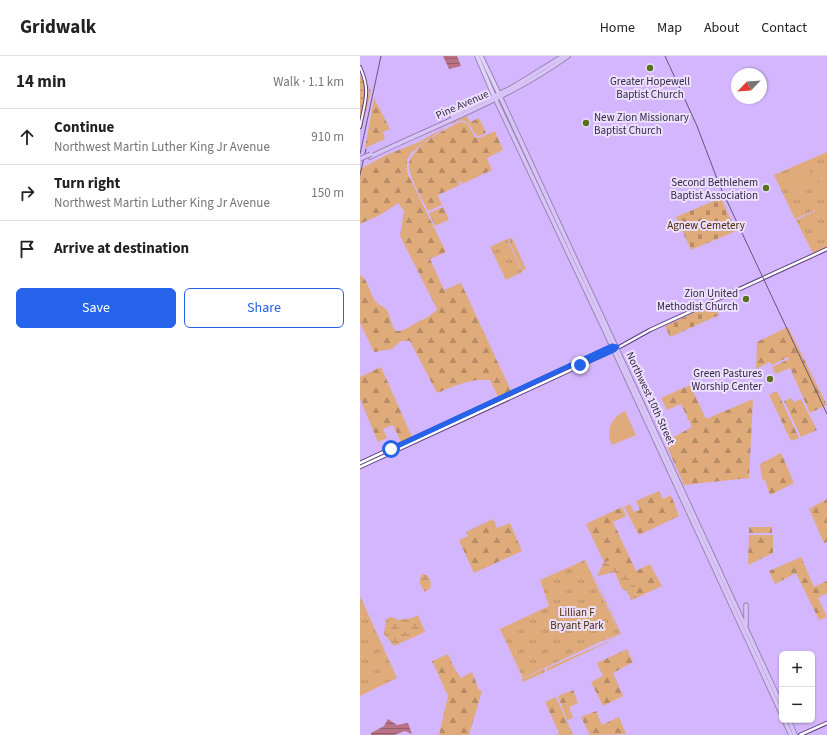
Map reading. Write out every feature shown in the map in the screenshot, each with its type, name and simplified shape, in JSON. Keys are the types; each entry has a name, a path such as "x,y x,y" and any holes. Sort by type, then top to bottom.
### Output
{"highway":[{"name":"Pine Avenue","path":"497,97 563,56"},
{"name":"Pine Avenue","path":"360,160 497,97 534,78 568,56"},
{"name":"Northwest 10th Street","path":"497,97 614,348 701,528 779,701"},
{"name":"Northwest 10th Street","path":"659,443 695,525 779,702"},
{"path":"695,525 701,528"},
{"path":"746,605 746,626"},
{"path":"785,723 791,735"},
{"path":"789,723 795,735"}],"main road":[{"path":"477,56 497,97"},
{"name":"Northwest 10th Street","path":"481,56 497,97"},
{"path":"360,467 713,300 827,249"},
{"path":"360,463 614,348"},
{"path":"800,735 827,723"}],"street":[{"path":"360,66 367,82 368,91 360,127"}],"green space":[{"path":"362,74 366,91 360,122 360,76"},
{"path":"368,85 371,91 360,136 369,91"},
{"path":"374,98 390,129 383,132 385,139 365,148"},
{"path":"467,116 470,122 479,118 486,133 479,136 476,135 466,121 459,121 448,125"},
{"path":"460,122 467,123 475,137 479,138 495,131 503,150 487,158 492,170 462,184 461,181 459,181 460,185 438,195 442,205 428,211 411,177 409,166 410,159 421,146 437,134"},
{"path":"445,127 411,153 407,160 407,172 446,252 430,259 444,290 461,283 511,391 498,397 490,380 470,381 437,393 410,341 401,341 392,349 374,352 360,323 360,275 367,283 375,301 387,310 392,326 397,331 406,329 429,316 437,309 400,236 404,211 398,203 380,215 360,224 360,169 386,155 419,142"},
{"path":"827,152 827,247 813,253 796,220 815,210 795,219 774,175"},
{"path":"827,166 827,196 824,196 820,192 817,167"},
{"path":"809,167 813,185 795,190 794,182 796,175 801,170"},
{"name":"Agnew Cemetery","path":"721,198 736,231 691,250 676,217"},
{"path":"443,207 449,220 435,226 429,213"},
{"path":"512,238 526,269 522,271 508,239"},
{"path":"507,239 522,272 506,280 490,247"},
{"path":"713,304 719,315 670,337 665,326"},
{"path":"788,327 827,405 810,413 790,368 776,374 772,367 789,359 788,357 772,365 770,362 756,369 757,342"},
{"path":"381,367 412,437 401,442 393,425 383,429 387,438 378,442 360,399 360,377"},
{"path":"690,385 706,419 753,399 749,478 684,485 665,442 692,427 681,404 667,410 661,398"},
{"path":"777,391 799,438 791,441 769,395"},
{"path":"791,398 794,402 801,399 817,430 801,437 784,401"},
{"path":"625,411 636,435 612,445 609,430 616,417"},
{"path":"781,453 794,483 770,495 765,480 762,479 760,464"},
{"path":"659,491 663,499 671,495 679,516 639,535 624,507 630,504 634,512 640,510 636,501"},
{"path":"827,499 827,542 824,543 809,509"},
{"path":"622,507 626,516 613,522 636,571 650,564 662,586 636,598 634,586 629,576 611,561 604,562 586,524"},
{"path":"493,519 497,528 510,523 522,551 474,573 459,540 468,536 466,532"},
{"path":"749,527 772,527 772,533 749,533"},
{"path":"749,535 773,535 773,553 748,565"},
{"path":"801,557 814,587 827,581 827,593 818,598 827,617 819,620 796,573 775,584 769,571"},
{"name":"Lillian F Bryant Park","path":"585,560 619,633 523,678 500,629 549,606 540,580"},
{"path":"611,561 627,571 633,579 636,598 631,600 627,591 622,589 615,572 597,576 604,562"},
{"path":"590,566 621,634 602,642 619,633"},
{"path":"422,574 427,575 430,580 431,587 425,592 419,582"},
{"path":"360,596 397,678 360,696"},
{"path":"590,601 598,620 597,623 578,631 576,626 577,613 582,606"},
{"path":"418,615 425,632 394,646 384,634 386,619 391,617 399,620"},
{"path":"499,630 522,679 544,669 545,672 523,682"},
{"path":"621,636 547,671 546,669 549,667"},
{"path":"627,649 633,662 613,673 623,696 603,706 591,682 603,676 597,663"},
{"path":"448,654 454,668 461,678 472,672 479,690 482,691 469,735 439,735 448,696 432,661"},
{"path":"573,690 578,703 569,707 573,718 567,720 558,696"},
{"path":"556,697 573,735 556,735 559,733 545,702"},
{"path":"596,711 602,725 619,717 626,734 590,735 581,717"}],"shaded area":[{"path":"443,56 457,56 461,66 449,69"},
{"path":"388,719 397,725 408,723 412,734 405,731 394,735 371,735 371,733 384,726"}],"railway":[{"path":"360,154 381,56"},
{"path":"665,56 697,126 719,184 827,414"},
{"path":"360,175 366,149"}],"place":[{"name":"Greater Hopewell Baptist Church","path":"650,68"},
{"name":"New Zion Missionary Baptist Church","path":"586,123"},
{"name":"Second Bethlehem Baptist Association","path":"766,188"},
{"name":"Zion United Methodist Church","path":"746,299"},
{"name":"Green Pastures Worship Center","path":"770,379"}],"route":[{"path":"391,449 612,346 617,347 614,350 580,365"}]}
